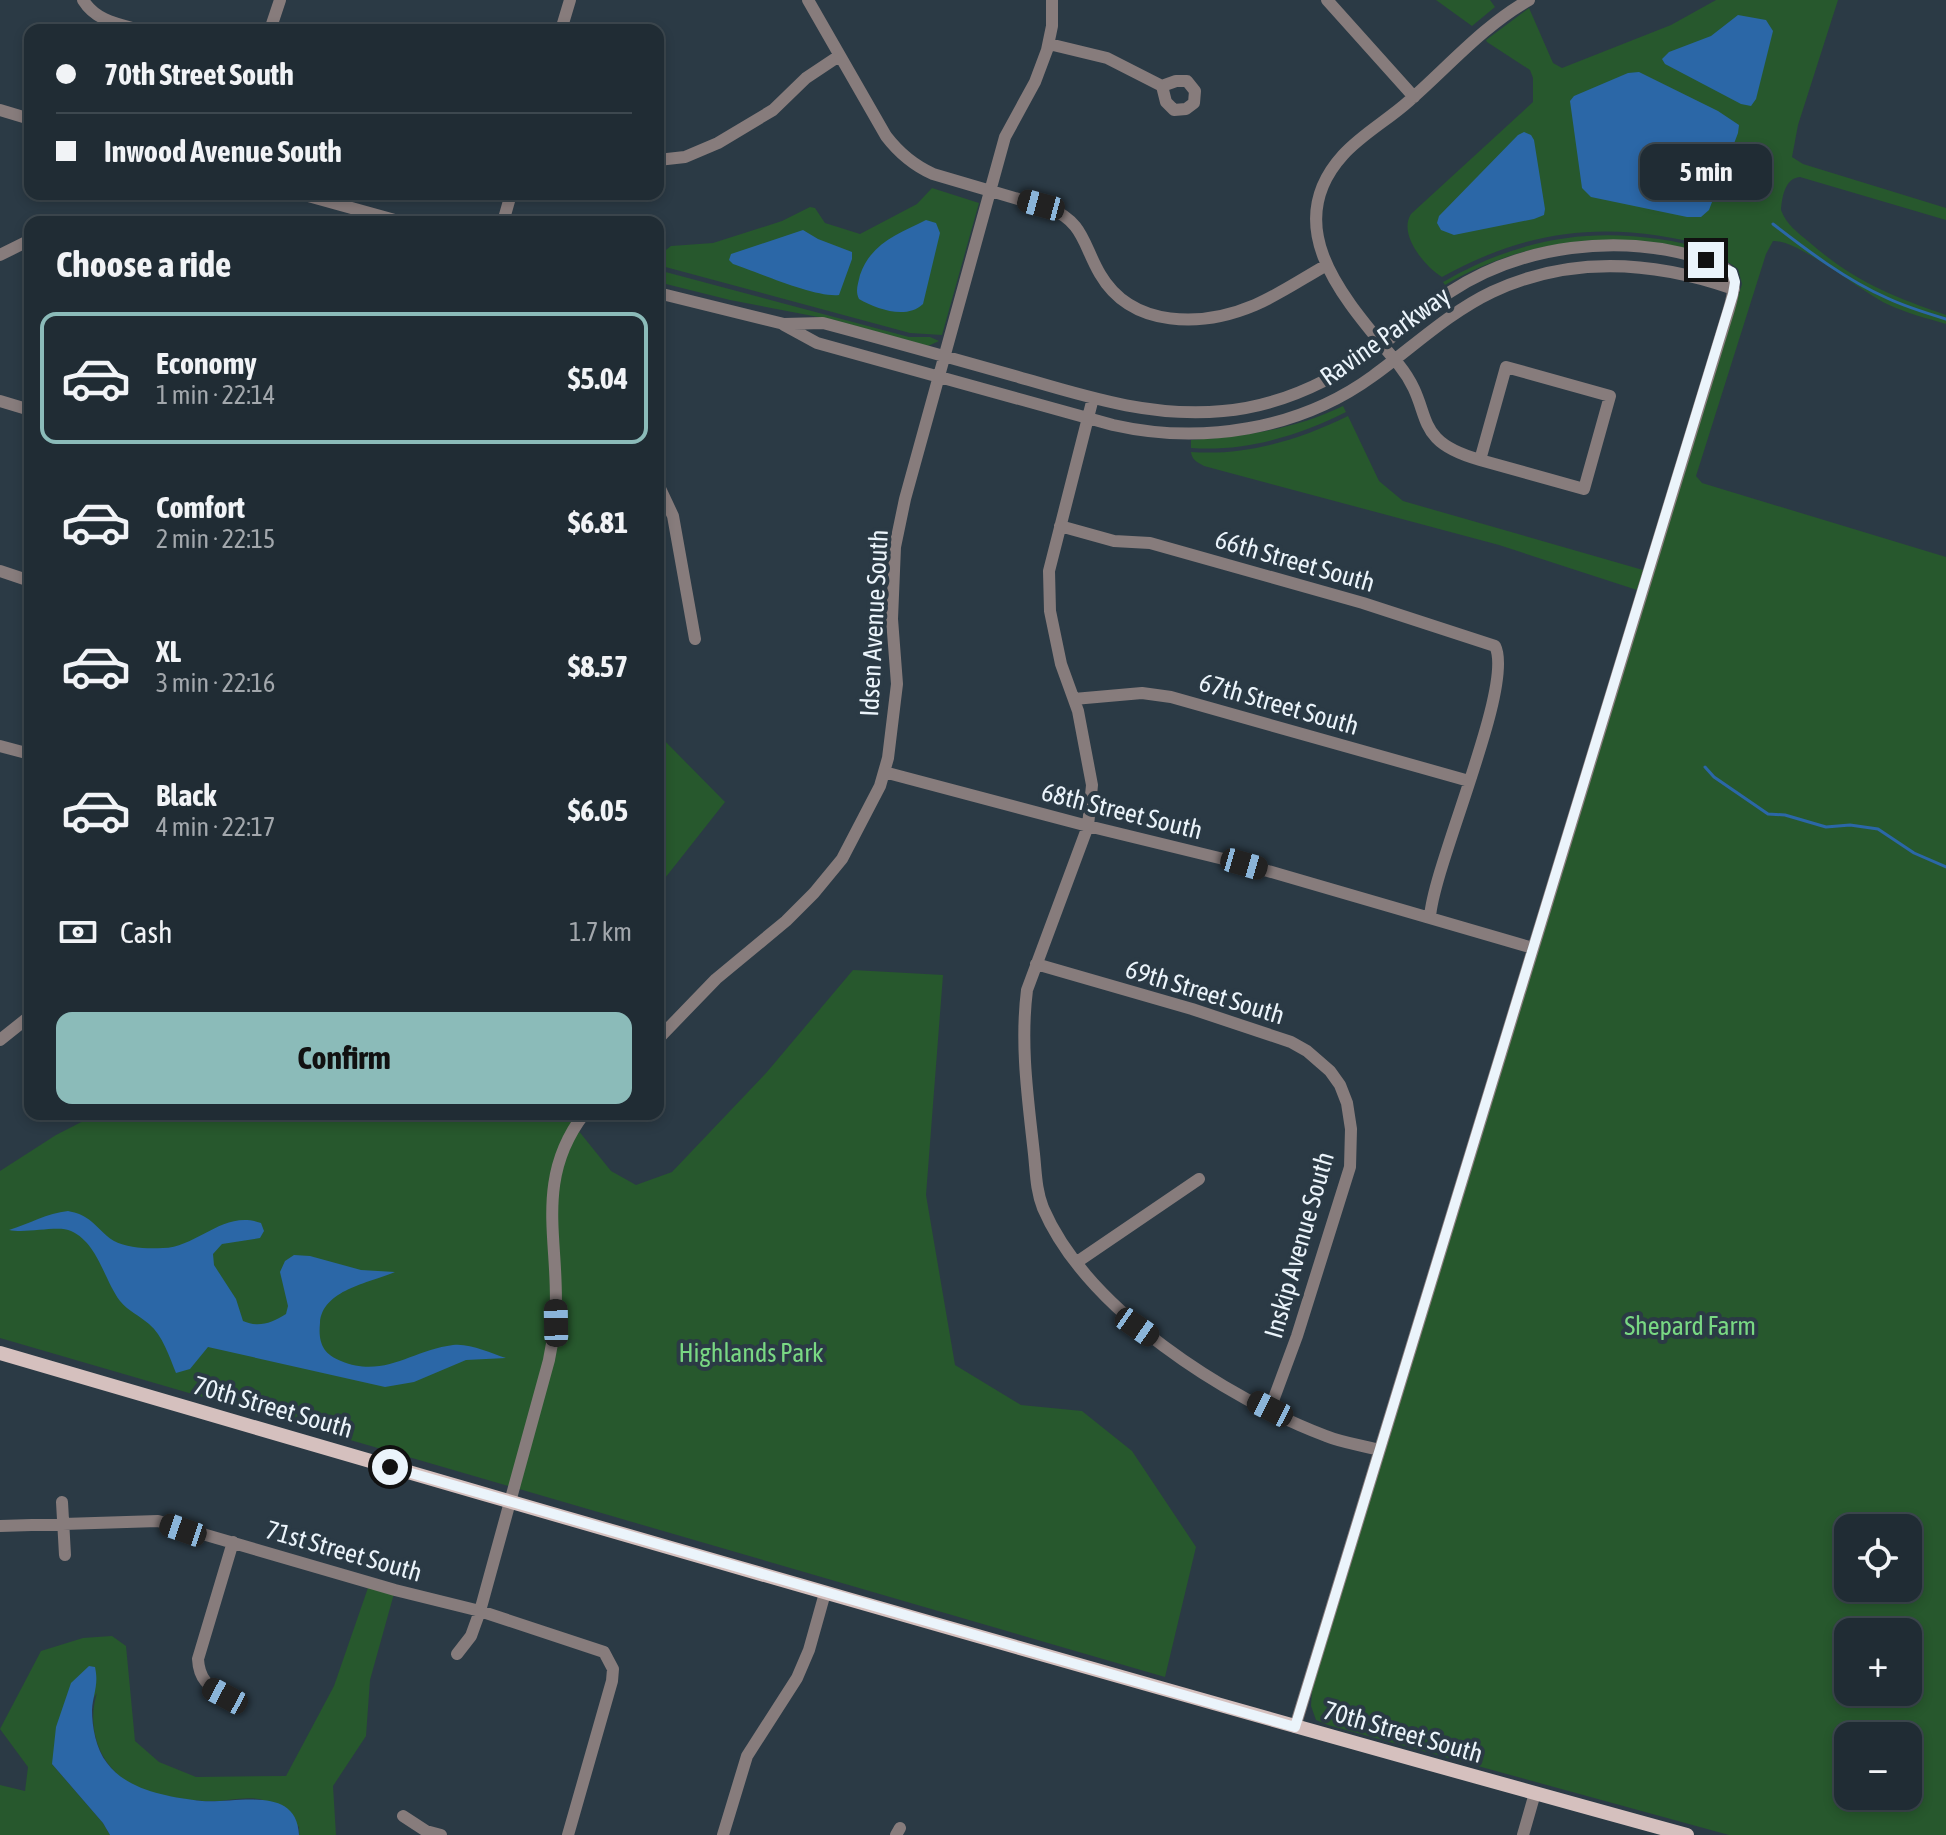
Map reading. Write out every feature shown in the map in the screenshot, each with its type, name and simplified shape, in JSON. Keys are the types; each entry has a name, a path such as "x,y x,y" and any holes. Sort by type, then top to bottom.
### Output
{"main road":[{"name":"70th Street South","path":"0,1353 825,1593 1687,1835"}],"street":[{"path":"83,0 98,17 121,24"},
{"path":"272,24 280,0"},
{"path":"563,24 570,0"},
{"path":"808,0 886,136 899,152 933,174 1062,214 1083,235 1100,274 1110,288 1132,307 1158,317 1188,319 1236,312 1271,297 1325,266"},
{"name":"Idsen Avenue South","path":"664,1033 716,979 786,921 814,893 842,859 880,786 888,758 897,684 892,619 895,547 937,376 1007,130 1035,82 1049,44 1052,0"},
{"path":"1327,0 1414,97"},
{"path":"1480,460 1506,367 1610,396 1584,489 1480,460 1453,451 1432,434 1424,421 1414,385 1336,285 1325,266 1317,220 1327,177 1350,147 1414,97 1504,16 1529,0"},
{"path":"1049,44 1111,59 1162,86"},
{"path":"664,159 685,157 718,143 770,112 809,75 839,56"},
{"path":"0,110 24,117"},
{"path":"323,200 380,216"},
{"path":"0,255 24,243"},
{"name":"Ravine Parkway","path":"664,294 784,324 823,323 1093,398 1164,412 1212,412 1277,400 1316,385 1382,344 1460,286 1501,267 1555,251 1596,246 1647,247 1696,256 1729,270 1734,278 1734,289 1682,273 1596,266 1554,271 1520,281 1481,298 1358,386 1322,406 1287,419 1215,433 1167,434 1087,418 817,343 784,324"},
{"path":"1295,1727 1734,289"},
{"path":"1093,398 1049,571 1050,611 1061,664 1074,699 1092,785 1088,826 1027,990 1025,1063 1035,1182 1043,1207 1077,1262 1101,1293 1137,1327 1237,1393 1327,1437 1379,1450"},
{"path":"0,401 24,408"},
{"path":"664,497 673,516 695,639"},
{"name":"66th Street South","path":"1060,526 1114,541 1150,543 1495,646 1499,665 1492,703 1469,781"},
{"path":"0,571 24,579"},
{"name":"67th Street South","path":"1074,699 1142,693 1171,697 1469,781"},
{"path":"0,746 24,752"},
{"name":"68th Street South","path":"884,772 1244,864 1533,948"},
{"path":"1430,917 1469,781"},
{"name":"69th Street South","path":"1036,964 1192,1009 1291,1042 1330,1071 1342,1091"},
{"path":"0,1040 24,1021"},
{"name":"Inskip Avenue South","path":"1270,1409 1297,1336 1350,1167 1351,1129 1342,1091"},
{"path":"457,1654 471,1636 480,1611 549,1360 556,1323 550,1223 552,1197 565,1143 580,1120"},
{"path":"1077,1262 1199,1179"},
{"path":"62,1502 65,1555"},
{"name":"71st Street South","path":"0,1526 158,1521 395,1590 480,1611 604,1652 613,1669 612,1681 568,1835"},
{"path":"225,1696 209,1687 199,1673 198,1659 233,1542"},
{"path":"723,1835 747,1756 797,1678 809,1650 825,1593"},
{"path":"1523,1835 1535,1793"},
{"path":"403,1816 426,1831 441,1835"}],"green space":[{"path":"1436,0 1490,0 1495,7 1472,26"},
{"name":"Shepard Farm","path":"1716,0 1838,0 1798,125 1792,157 1803,164 1946,208 1946,220 1800,177 1788,184 1781,210 1797,232 1858,277 1890,294 1946,315 1946,324 1887,304 1813,257 1773,241 1766,254 1696,476 1702,483 1946,557 1946,1835 1729,1835 1328,1725 1316,1720 1311,1706 1312,1690 1742,284 1738,269 1728,262 1661,243 1630,240 1566,243 1534,249 1473,270 1445,285 1443,282 1510,251 1575,237 1641,237 1711,250 1712,247 1641,233 1607,231 1541,238 1475,260 1442,277 1421,258 1410,240 1408,222 1411,214 1533,102 1530,70 1486,40 1529,8 1553,63 1562,68 1671,25"},
{"path":"932,188 979,203 942,335 910,333 664,267 664,251 671,246 713,243 782,221 810,207 815,208 825,223 860,234 917,204"},
{"path":"664,272 909,337 930,337 939,341 928,346 834,320 664,284"},
{"path":"1343,406 1346,412 1290,435 1251,445 1191,448 1191,440 1269,430 1307,421"},
{"path":"1348,416 1379,481 1403,501 1643,570 1637,590 1499,545 1204,466 1195,460 1191,452 1252,449 1291,439"},
{"path":"664,740 725,802 664,879"},
{"name":"Highlands Park","path":"853,970 943,975 926,1195 955,1365 1021,1405 1082,1411 1132,1451 1196,1547 1165,1677 0,1338 0,1171 85,1120 570,1120 611,1171 636,1185 672,1172 767,1072"},
{"path":"370,1582 395,1590 370,1680 366,1736 333,1786 336,1835 299,1835 299,1827 264,1800 176,1798 131,1784 111,1767 98,1744 93,1719 97,1693 52,1764 110,1835 0,1835 0,1785 25,1791 28,1767 0,1729 41,1651 83,1638 112,1636 126,1646 135,1741 159,1762 196,1777 286,1776 334,1686"}],"water":[{"path":"1738,15 1766,20 1773,31 1756,99 1751,106 1741,104 1665,64 1662,59 1669,52 1711,36"},
{"path":"1639,72 1718,111 1739,125 1709,210 1701,217 1687,217 1591,197 1582,188 1570,101 1574,96 1628,73"},
{"path":"1524,132 1534,140 1544,215 1454,235 1441,230 1437,223 1439,216"},
{"path":"926,220 936,223 940,233 923,304 916,309 900,312 859,299 860,275 871,255 887,241"},
{"path":"803,230 852,252 839,295 802,289 729,260 731,254"},
{"path":"68,1211 89,1220 114,1241 144,1248 176,1246 235,1221 261,1223 264,1231 260,1238 222,1244 213,1254 214,1265 236,1299 243,1321 254,1324 270,1322 286,1314 288,1306 280,1272 285,1261 294,1255 310,1256 361,1270 395,1272 348,1289 329,1303 323,1312 321,1342 330,1355 341,1361 356,1366 385,1365 453,1345 473,1347 506,1358 466,1360 414,1382 385,1387 208,1347 190,1369 176,1373 158,1334 120,1301 94,1253 80,1237 65,1229 9,1230"},
{"path":"89,1666 95,1667 96,1673 92,1710 95,1738 103,1757 116,1773 150,1791 176,1797 202,1801 262,1800 276,1803 288,1809 296,1819 299,1835 110,1835 52,1764 56,1727 71,1683"}],"waterway":[{"path":"1773,224 1857,283 1901,304 1946,319"},
{"path":"1705,767 1714,777 1768,814 1785,815 1826,827 1850,825 1878,829 1914,853 1946,867"}],"route":[{"path":"390,1467 1295,1727 1733,294 1735,282 1732,272 1706,260"}]}
